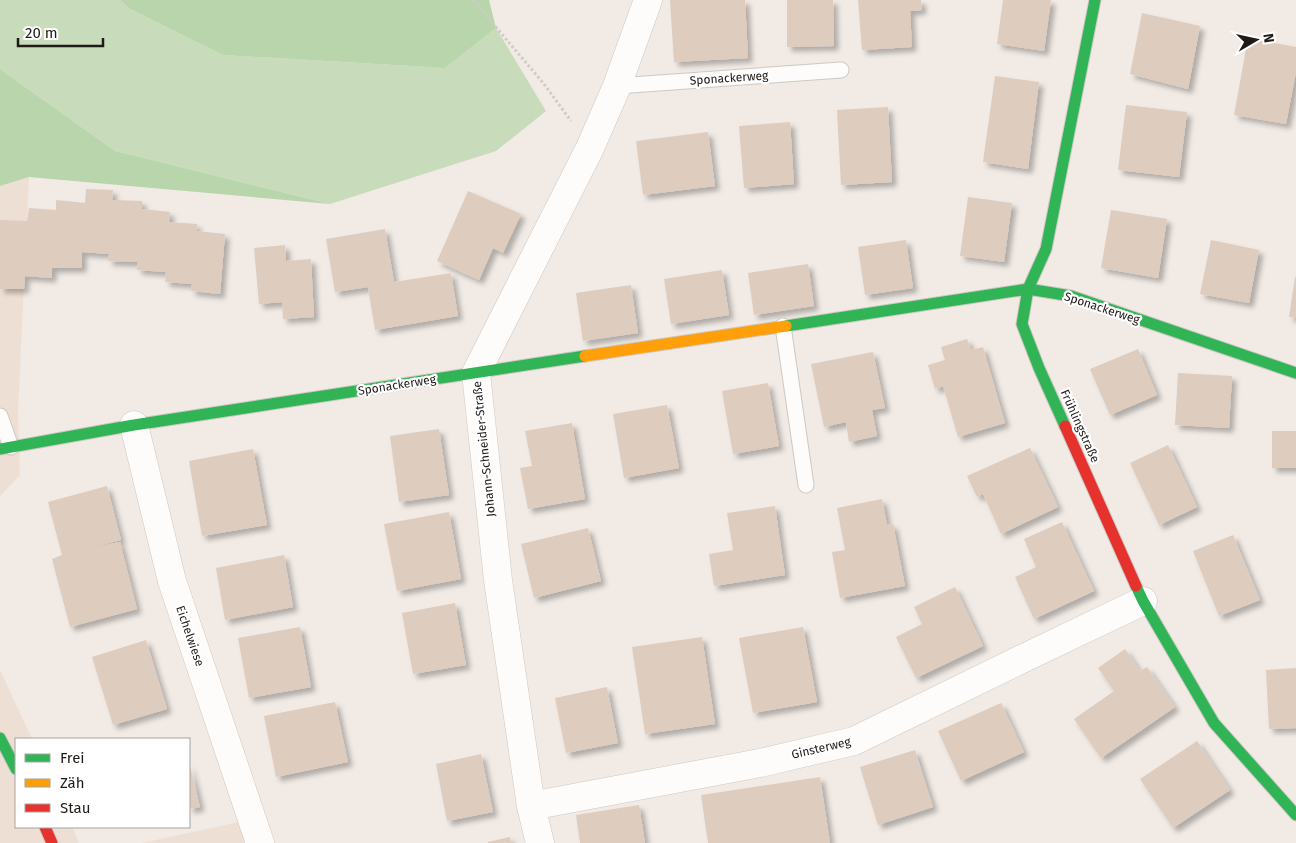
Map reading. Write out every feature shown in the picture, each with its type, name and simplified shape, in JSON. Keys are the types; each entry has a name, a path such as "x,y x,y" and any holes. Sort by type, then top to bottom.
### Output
{"street":[{"name":"Johann-Schneider-Straße","path":"540,843 531,806 498,580 476,373 590,148 617,86 648,0"},
{"name":"Frühlingstraße","path":"1094,0 1046,248 1028,289 1022,324 1039,368 1143,601 1214,723 1287,791 1296,815"},
{"name":"Sponackerweg","path":"4,450 134,425 1028,289 1071,296 1296,372"},
{"name":"Eichelwiese","path":"134,425 172,581 260,843"},
{"name":"Ginsterweg","path":"531,806 760,763 854,741 1143,601"},
{"path":"0,738 15,767"},
{"path":"45,828 52,843"}],"lane":[{"name":"Sponackerweg","path":"617,86 841,70"},
{"path":"783,326 806,485"},
{"path":"0,416 4,450"}],"path":[{"path":"473,0 544,84 590,148"}],"shaded area":[{"path":"29,177 18,411 20,475 0,496 0,186"},
{"path":"0,670 32,738 15,738 15,828 72,828 79,843 0,843"},
{"path":"239,822 245,843 142,843"}],"green space":[{"path":"0,0 120,0 130,9 223,55 445,68 496,28 546,111 496,151 330,204 115,151 0,69"},
{"path":"120,0 489,0 496,28 445,68 223,55 130,9"},
{"path":"0,69 115,151 330,204 29,177 0,186"}],"building":[{"path":"670,0 745,0 748,58 674,62"},
{"path":"787,0 833,0 834,46 787,47"},
{"path":"858,0 921,0 922,10 910,11 912,47 862,50"},
{"path":"1003,0 1051,0 1044,51 997,44"},
{"path":"1142,13 1200,26 1188,89 1130,74"},
{"path":"1248,38 1296,47 1296,72 1286,124 1234,115"},
{"path":"995,76 1039,82 1028,169 983,162"},
{"path":"1126,105 1187,112 1179,177 1118,170"},
{"path":"888,107 892,182 841,185 837,110"},
{"path":"790,122 794,184 744,188 739,126"},
{"path":"708,132 715,186 643,195 636,141"},
{"path":"86,189 113,190 112,200 142,201 142,209 170,212 169,222 197,224 196,231 225,234 220,294 191,291 192,284 165,282 166,272 137,270 138,262 108,261 109,254 82,252 82,268 52,268 52,278 25,276 24,289 0,289 0,220 27,221 29,208 56,210 56,200 85,203"},
{"path":"468,191 521,214 503,253 493,248 479,280 437,261"},
{"path":"968,197 1012,203 1004,262 960,256"},
{"path":"1111,210 1167,219 1158,278 1101,268"},
{"path":"385,229 394,282 451,273 458,316 375,330 368,287 335,292 326,239"},
{"path":"906,240 913,288 865,295 858,247"},
{"path":"1211,240 1259,250 1249,303 1200,294"},
{"path":"285,245 286,261 311,259 314,317 283,319 282,302 259,304 254,248"},
{"path":"808,264 814,306 754,315 748,273"},
{"path":"722,270 729,315 671,324 664,279"},
{"path":"1296,277 1296,318 1289,317"},
{"path":"631,285 638,333 583,341 576,293"},
{"path":"967,339 971,350 983,347 1005,423 958,437 943,386 935,389 928,365 945,360 941,347"},
{"path":"1138,349 1157,395 1110,415 1090,369"},
{"path":"873,352 885,408 872,410 877,436 849,442 846,422 824,427 811,364"},
{"path":"1178,373 1232,376 1229,428 1175,425"},
{"path":"768,383 779,446 733,454 722,391"},
{"path":"667,405 679,468 624,478 613,414"},
{"path":"572,423 585,499 528,509 520,468 532,466 525,431"},
{"path":"439,429 449,495 399,502 390,436"},
{"path":"1272,431 1296,431 1296,468 1272,468"},
{"path":"1168,445 1197,507 1159,525 1130,463"},
{"path":"1030,448 1058,507 1001,534 983,494 977,497 967,476"},
{"path":"253,449 267,525 202,536 189,461"},
{"path":"107,486 121,540 89,548 120,542 137,609 70,627 52,559 62,555 48,502"},
{"path":"882,499 887,525 893,524 905,586 840,598 832,552 845,550 837,508"},
{"path":"775,506 785,575 714,586 709,554 733,550 727,513"},
{"path":"449,512 461,579 397,591 384,524"},
{"path":"1062,522 1094,591 1034,619 1015,577 1036,567 1024,539"},
{"path":"588,528 601,581 534,598 521,544"},
{"path":"1233,535 1260,600 1219,616 1193,551"},
{"path":"284,555 293,607 225,620 216,568"},
{"path":"955,587 983,646 916,678 896,637 922,624 914,607"},
{"path":"455,603 466,665 413,674 402,613"},
{"path":"300,627 311,687 249,698 238,638"},
{"path":"803,627 817,702 753,713 739,638"},
{"path":"702,637 715,724 645,734 632,647"},
{"path":"146,640 167,709 113,725 92,657"},
{"path":"1125,649 1140,671 1147,667 1175,707 1101,758 1074,719 1114,691 1098,668"},
{"path":"1296,668 1296,728 1269,729 1266,670"},
{"path":"607,687 618,743 566,753 555,698"},
{"path":"335,702 348,762 276,777 264,716"},
{"path":"1001,703 1024,752 961,781 938,731"},
{"path":"1197,741 1230,790 1173,828 1140,779"},
{"path":"915,750 933,807 878,825 860,767"},
{"path":"481,754 493,812 447,821 436,764"},
{"path":"190,766 200,807 190,809"},
{"path":"820,777 830,843 708,843 701,795"},
{"path":"639,805 645,843 580,843 576,815"},
{"path":"510,837 511,843 488,843 488,842"}],"traffic: fast":[{"path":"1065,426 1022,324 1028,289 1046,249 1095,0"},
{"path":"786,326 1028,289 1071,296 1296,373"},
{"path":"0,449 134,425 585,356"},
{"path":"1136,586 1214,723 1296,815"},
{"path":"0,738 15,767"}],"traffic: slow":[{"path":"585,356 786,326"}],"traffic: jam":[{"path":"1065,426 1136,586"},
{"path":"45,828 52,843"}]}
